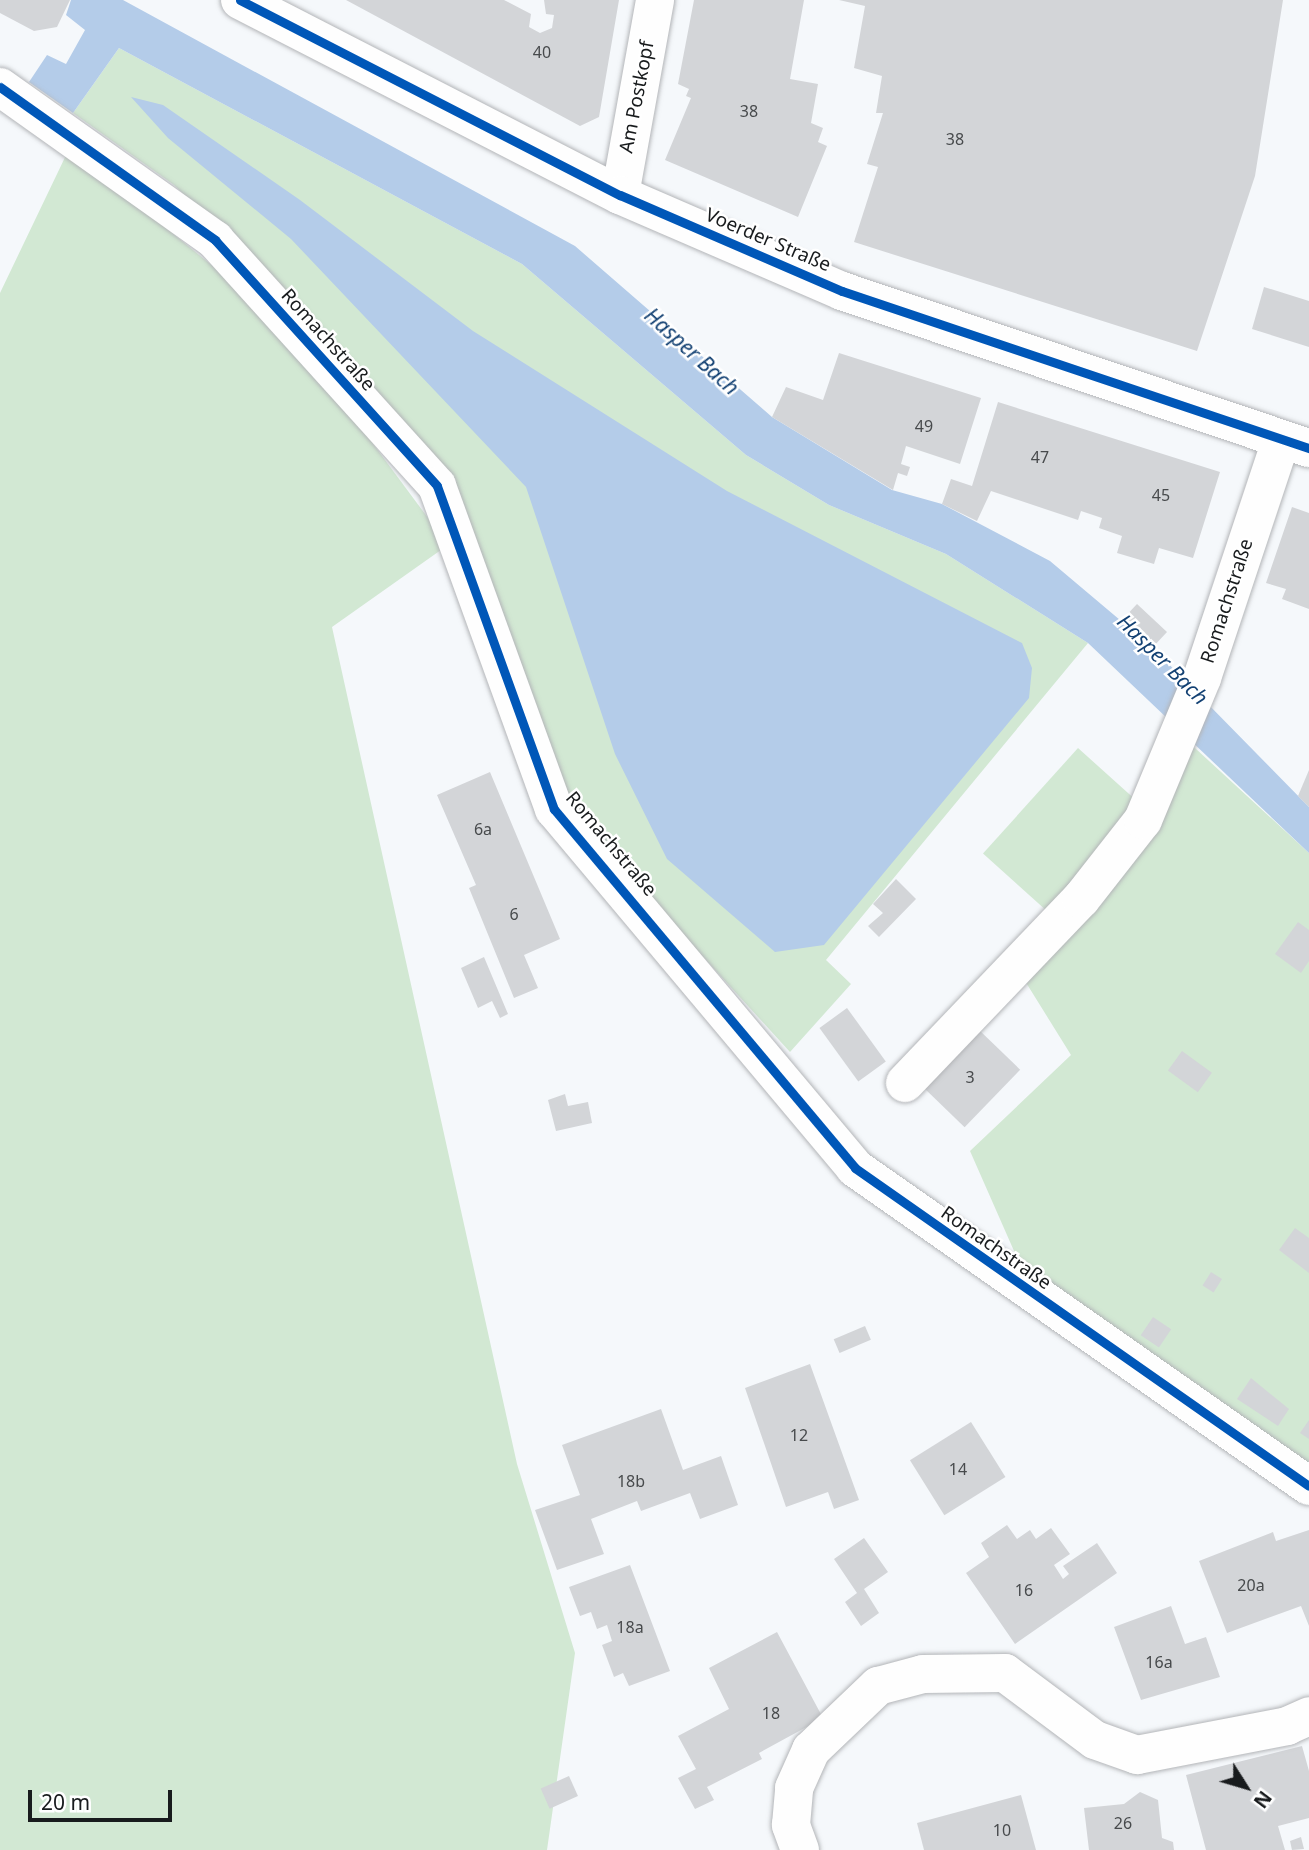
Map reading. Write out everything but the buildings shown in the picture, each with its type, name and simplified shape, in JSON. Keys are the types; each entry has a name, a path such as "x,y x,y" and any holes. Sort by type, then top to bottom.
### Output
{"street":[{"name":"Voerder Straße","path":"240,0 620,195 842,291 1295,444"},
{"name":"Am Postkopf","path":"620,195 655,0"},
{"name":"Romachstraße","path":"0,87 215,240 437,486 554,809 855,1168 1309,1486"},
{"name":"Romachstraße","path":"905,1083 1081,900 1143,820 1295,444"},
{"path":"800,1850 791,1825 794,1788 811,1749 878,1686 923,1674 1005,1673 1095,1740 1137,1755 1287,1726 1309,1716"}],"green space":[{"path":"119,48 522,264 746,455 829,505 946,554 1088,643 826,960 851,984 790,1052 569,810 459,516 292,297 174,185 73,113"},
{"path":"69,149 285,325 448,545 332,627 517,1464 575,1653 547,1850 0,1850 0,293"},
{"path":"1183,737 1309,853 1309,1468 1022,1269 970,1151 1071,1055 1025,981"},
{"path":"1078,748 1142,806 1047,911 983,854"}],"water":[{"name":"Hasper Bach","path":"71,0 123,0 575,246 772,417 892,490 942,504 1050,561 1152,647 1309,807 1309,853 1088,643 946,554 829,505 746,455 522,264 119,48 73,113 29,82 47,55 66,64 85,30 66,15"},
{"path":"131,97 163,105 300,200 473,331 727,491 1022,643 1032,668 1029,698 824,945 775,952 667,859 615,754 526,487 291,239 168,138"}],"cycle path":[{"path":"240,0 620,195 842,291 1309,448"},
{"path":"0,87 215,240 437,486 554,809 855,1168 1309,1486"}]}
